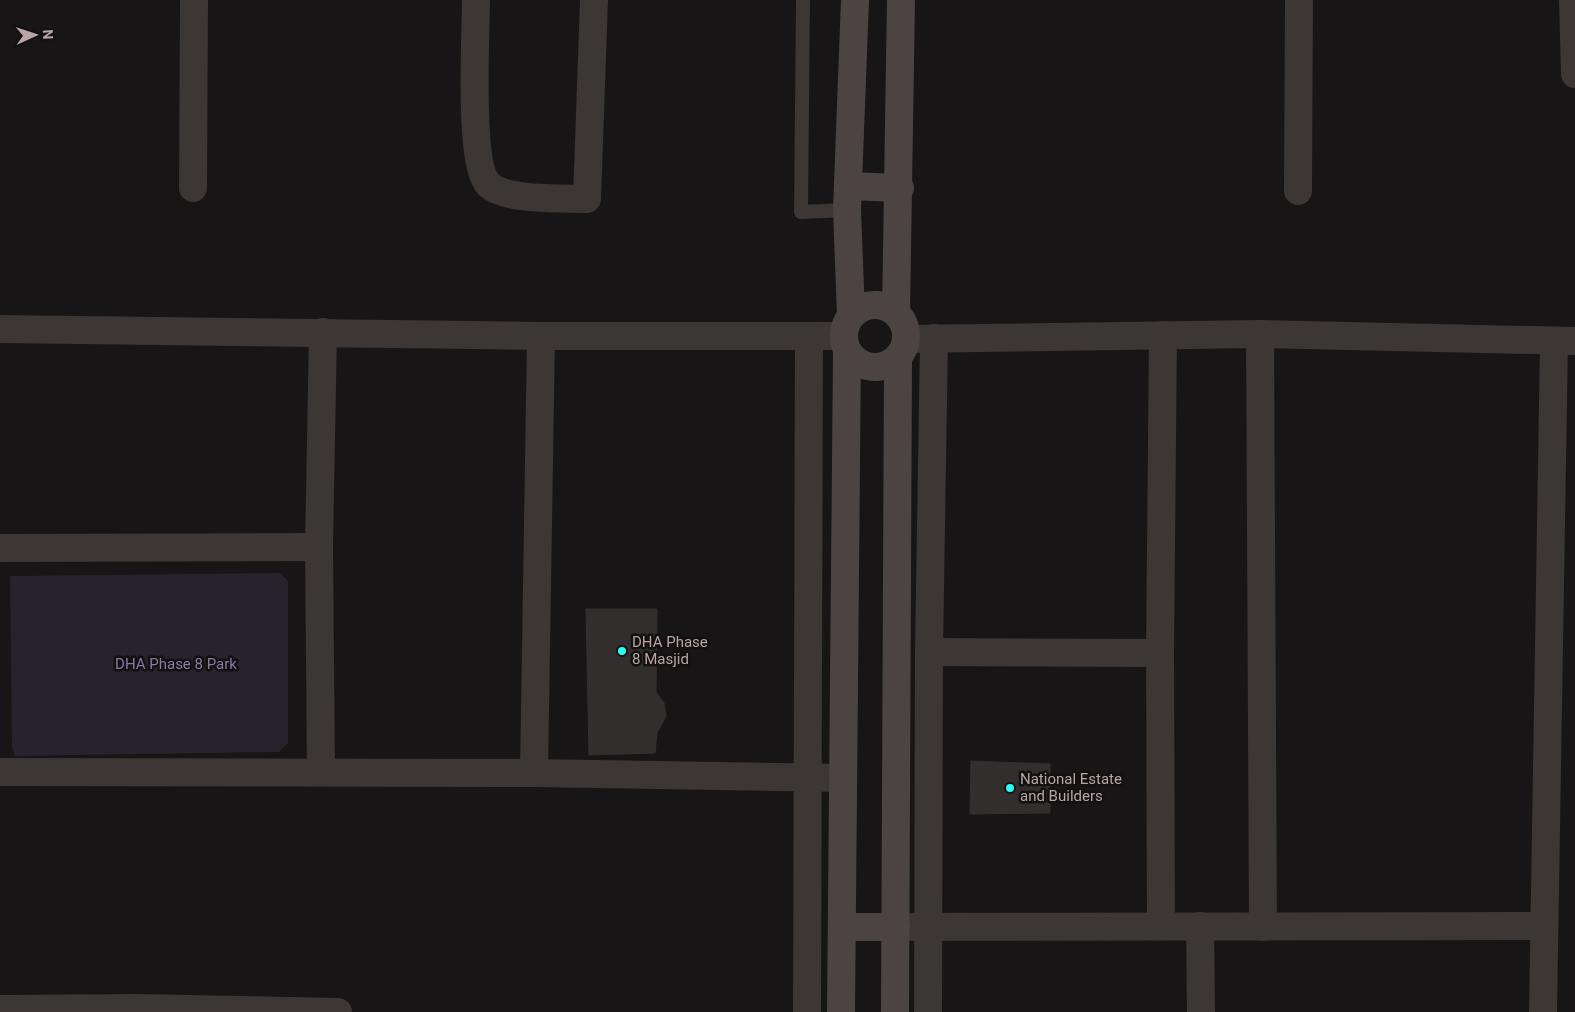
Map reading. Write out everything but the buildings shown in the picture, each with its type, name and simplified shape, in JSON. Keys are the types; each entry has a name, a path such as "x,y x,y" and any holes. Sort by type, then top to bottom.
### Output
{"street":[{"path":"193,188 194,0"},
{"path":"476,0 476,146 481,171 490,185 508,195 587,199 594,0"},
{"path":"840,1012 848,198 855,0"},
{"path":"896,314 900,188 901,0"},
{"path":"1298,191 1299,0"},
{"path":"1573,0 1575,74"},
{"path":"848,198 900,188"},
{"path":"895,1012 902,348 902,321 886,307 874,305 861,307 847,334 854,361 865,366 877,368 889,365 902,348 934,338 1260,334 1564,341 1543,926 1543,1012"},
{"path":"0,329 541,336 809,336 847,334"},
{"path":"321,772 319,547 323,332"},
{"path":"1260,334 1263,927"},
{"path":"534,773 541,336"},
{"path":"807,1012 809,336"},
{"path":"1161,925 1160,653 1163,336"},
{"path":"928,1012 929,652 934,338"},
{"path":"0,548 319,547"},
{"path":"929,652 1160,653"},
{"path":"0,772 534,773 843,778"},
{"path":"842,927 896,926 929,928 1161,925 1263,927 1543,926"},
{"path":"1200,926 1201,1012"},
{"path":"0,1009 338,1012"}],"lane":[{"path":"803,0 801,212 848,198"}],"green space":[{"name":"DHA Phase 8 Park","path":"280,573 288,581 288,743 279,752 15,756 12,748 10,576"}],"place":[{"name":"DHA Phase 8 Masjid","path":"622,651"},
{"name":"National Estate and Builders","path":"1010,788"}]}
